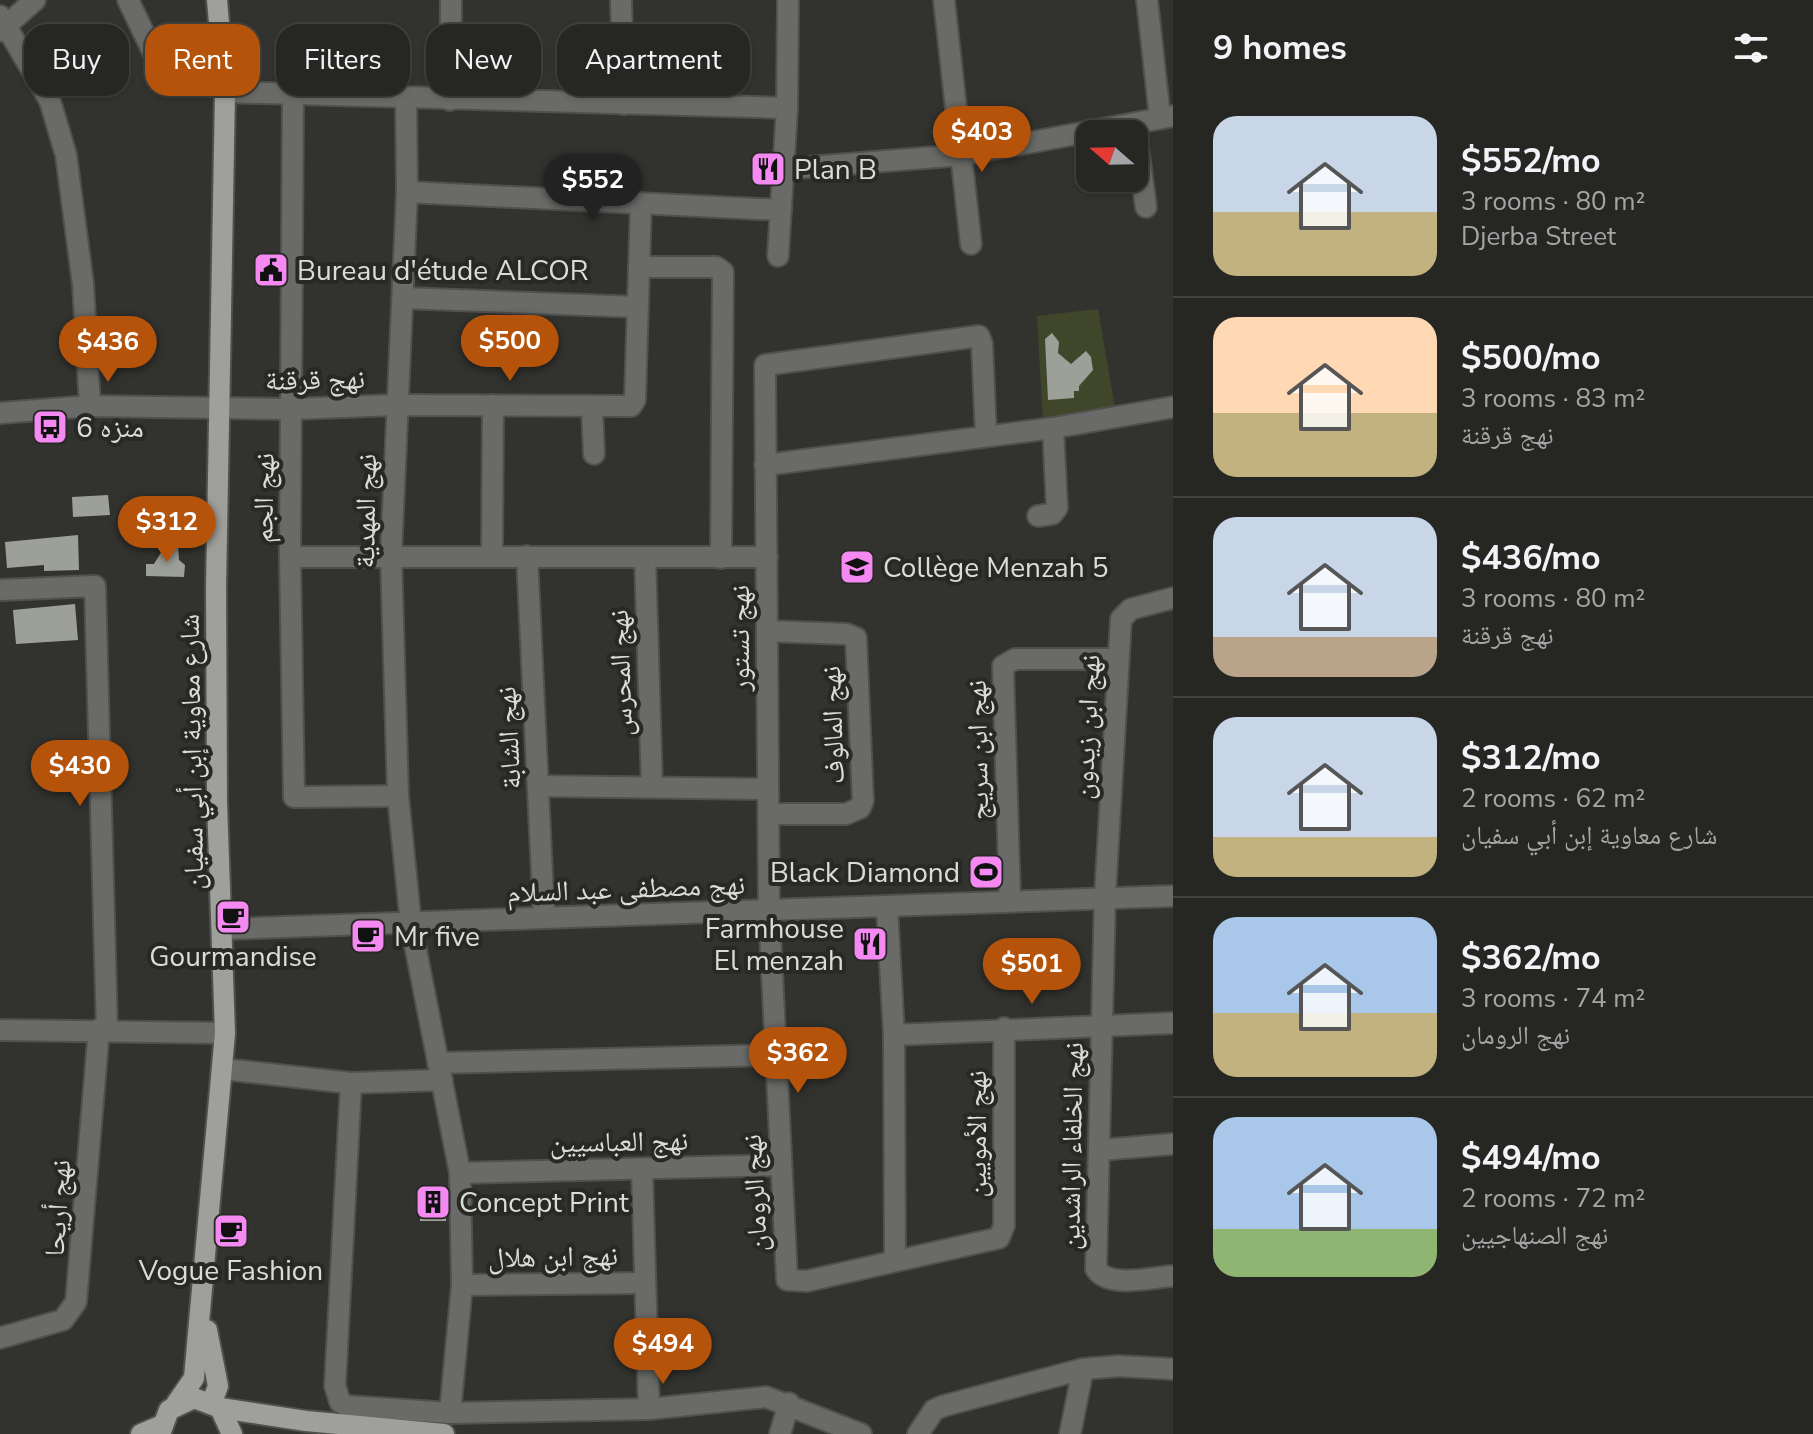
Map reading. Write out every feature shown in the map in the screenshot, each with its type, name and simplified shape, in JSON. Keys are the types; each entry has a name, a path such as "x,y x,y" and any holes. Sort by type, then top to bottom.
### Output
{"main road":[{"name":"شارع معاوية إبن أبي سفيان","path":"217,0 219,24"},
{"name":"شارع معاوية إبن أبي سفيان","path":"154,1431 194,1378 203,1310 225,1033 224,929 217,802 218,406 225,96"},
{"name":"شارع معاوية إبن أبي سفيان","path":"203,1310 218,1386 216,1405 232,1434"},
{"path":"176,1404 194,1398 216,1405 306,1421 444,1434"}],"street":[{"path":"35,0 3,24 50,101 66,155 83,284 90,406"},
{"path":"128,0 145,35"},
{"path":"450,100 451,0"},
{"path":"621,0 624,104"},
{"path":"778,256 787,108 788,0"},
{"path":"944,0 971,244"},
{"path":"1147,0 1169,117 1148,121"},
{"name":"نهج الجم","path":"293,96 290,557 294,797 398,796"},
{"path":"350,96 787,108"},
{"name":"نهج المهدية","path":"406,98 407,192 395,405 391,556 398,796 411,925 460,1173 462,1285 450,1413"},
{"path":"784,169 962,155 1076,135"},
{"path":"407,192 781,210"},
{"path":"1144,192 1146,207"},
{"path":"403,298 638,307 641,203"},
{"path":"639,267 716,267 723,272 721,558"},
{"name":"نهج قرقنة","path":"0,413 90,406 292,409 395,405 631,406 635,400 638,307"},
{"name":"نهج تستور","path":"769,911 765,365 979,336 986,436"},
{"path":"492,556 493,405"},
{"path":"765,465 1053,428 1173,407"},
{"path":"592,408 594,454"},
{"path":"1038,516 1052,514 1057,508 1053,428"},
{"name":"نهج الشابة","path":"527,556 544,917"},
{"path":"290,557 767,557"},
{"name":"نهج المحرس","path":"645,557 652,787"},
{"name":"نهج أريحا","path":"0,590 95,586 103,1029 76,1302 63,1320 0,1338"},
{"name":"نهج ابن زيدون","path":"1105,896 1117,659 1124,614 1131,609 1173,598"},
{"name":"نهج المالوف","path":"767,631 846,634 856,638 863,801 860,808 846,814 769,814"},
{"name":"نهج ابن سريج","path":"1010,901 1003,666 1015,659 1117,659"},
{"path":"538,786 768,789"},
{"name":"نهج الخلفاء الراشدين","path":"1105,896 1096,1269 1100,1276 1113,1280 1173,1276"},
{"name":"نهج مصطفى عبد السلام","path":"224,929 411,925 544,917 1173,896"},
{"path":"887,907 894,1035 895,1260"},
{"name":"نهج الرومان","path":"769,911 787,1280 807,1281 895,1260"},
{"path":"894,1035 1173,1023"},
{"name":"نهج الأمويين","path":"895,1260 999,1238 1004,1226 1004,1028"},
{"path":"0,1030 225,1033"},
{"path":"223,1069 351,1083 440,1071 774,1055"},
{"path":"351,1083 337,1396 347,1406 450,1413 649,1409 757,1397 789,1403 861,1434"},
{"path":"1100,1150 1173,1144"},
{"name":"نهج العباسيين","path":"460,1173 780,1165"},
{"path":"642,1169 649,1409"},
{"name":"نهج ابن هلال","path":"462,1285 645,1283"},
{"path":"918,1434 934,1410 943,1406 1083,1369 1118,1366 1173,1369"},
{"path":"1070,1434 1083,1369"},
{"path":"780,1434 789,1403"}],"green space":[{"path":"1098,309 1115,408 1043,422 1037,316"}],"building":[{"path":"1052,333 1059,342 1058,353 1071,364 1086,351 1091,357 1093,370 1079,386 1079,391 1074,391 1074,398 1048,400 1045,339"},
{"path":"108,495 110,515 73,517 72,497"},
{"path":"170,505 189,505 189,530 170,530"},
{"path":"78,535 79,570 44,571 44,565 7,568 5,542"},
{"path":"178,545 179,560 185,565 184,577 146,576 146,564 154,564 165,546"},
{"path":"75,604 78,640 16,644 13,610"},
{"name":"Concept Print","path":"420,1194 447,1195 446,1221 420,1221"}],"place":[{"name":"Plan B","path":"768,169"},
{"name":"Bureau d'étude ALCOR","path":"271,270"},
{"name":"منزه 6","path":"50,427"},
{"name":"Collège Menzah 5","path":"857,567"},
{"name":"Black Diamond","path":"986,872"},
{"name":"Gourmandise","path":"233,917"},
{"name":"Mr five","path":"368,936"},
{"name":"Farmhouse El menzah","path":"870,944"},
{"name":"Concept Print","path":"433,1202"},
{"name":"Vogue Fashion","path":"231,1231"}]}
